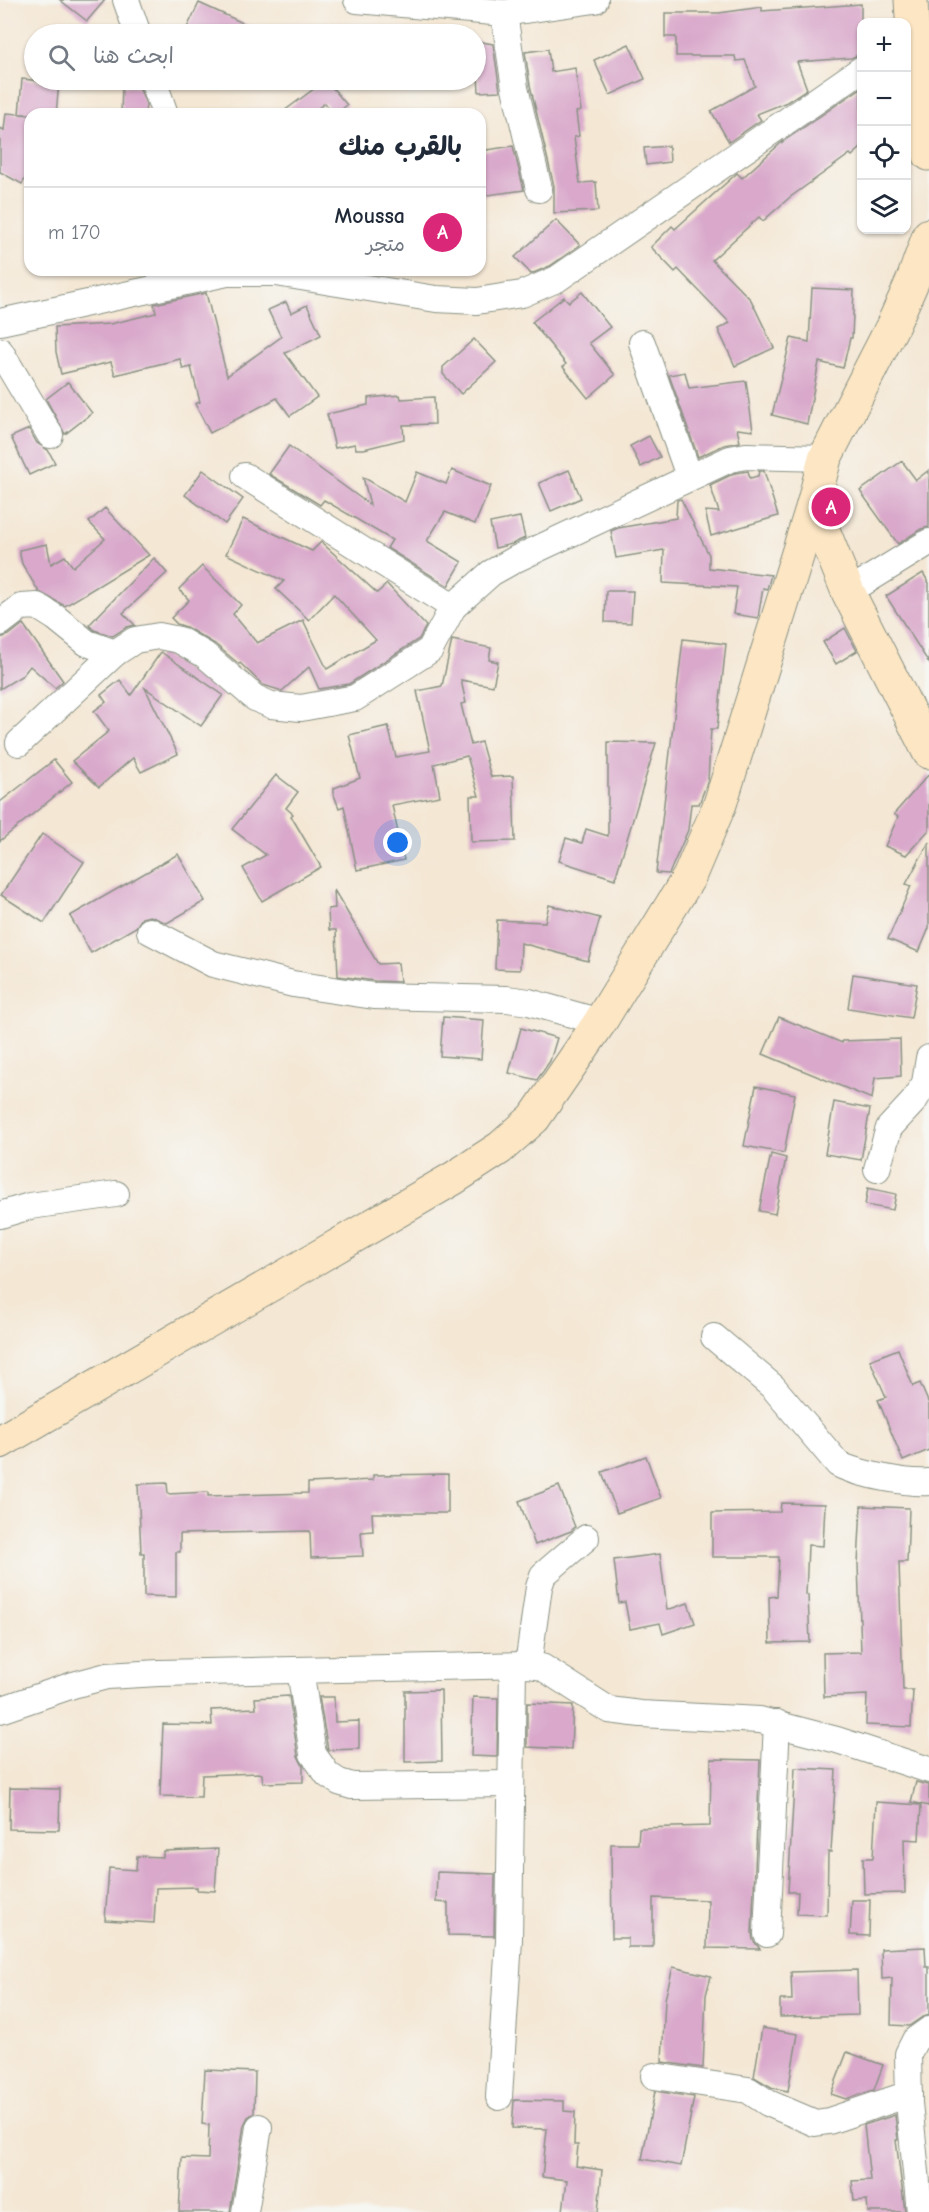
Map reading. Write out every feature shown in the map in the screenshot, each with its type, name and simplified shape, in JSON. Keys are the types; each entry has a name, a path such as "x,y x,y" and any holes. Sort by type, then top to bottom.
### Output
{"main road":[{"path":"910,0 910,18"},
{"path":"911,43 929,154"},
{"path":"0,1442 454,1178 500,1148 534,1118 600,1022 690,877 720,804 813,505 825,458 892,327 913,280 929,235"},
{"path":"813,505 848,592 929,752"}],"street":[{"path":"126,0 134,24"},
{"path":"357,0 504,13 595,0"},
{"path":"504,13 515,88 540,189"},
{"path":"294,276 436,299 477,301 522,294 557,279 857,72"},
{"path":"157,90 163,108"},
{"path":"0,322 209,276"},
{"path":"642,343 689,476"},
{"path":"0,351 51,435"},
{"path":"19,743 115,653 135,640 159,636 179,640 205,655 255,698 271,705 301,708 355,698 430,650 453,607 491,573 516,559 689,476 730,459 746,456 825,458"},
{"path":"245,476 453,607"},
{"path":"848,592 929,542"},
{"path":"0,623 21,607 37,606 87,643 115,653"},
{"path":"150,931 213,964 293,984 374,996 507,999 529,1002 600,1022"},
{"path":"877,1169 889,1128 914,1101 925,1083 929,1058"},
{"path":"0,1215 30,1206 116,1194"},
{"path":"714,1337 773,1386 838,1464 845,1468 885,1477 929,1482"},
{"path":"499,2097 508,1940 511,1784 521,1666 543,1575 586,1538"},
{"path":"0,1710 107,1676 300,1670 542,1667 609,1710 777,1723 929,1770"},
{"path":"300,1670 313,1754 328,1775 339,1782 352,1786 511,1784"},
{"path":"767,1934 777,1723"},
{"path":"920,2212 909,2103 908,2054 915,2040 929,2030"},
{"path":"654,2076 748,2090 768,2103 815,2123 829,2121 909,2094"},
{"path":"245,2212 259,2127"}],"building":[{"path":"60,0 105,0 87,21"},
{"path":"199,3 245,24 189,24"},
{"path":"861,4 861,18 857,18 857,56 797,62 807,89 787,102 757,114 761,120 729,142 711,111 755,86 745,60 736,61 735,56 676,56 676,37 665,37 665,13 719,13 762,7 762,11"},
{"path":"486,43 493,44 500,91 479,92 479,90 486,90"},
{"path":"629,44 645,79 610,95 594,60"},
{"path":"548,49 551,72 575,68 581,111 576,112 579,136 574,137 580,183 596,182 598,211 554,213 554,186 530,85 525,52"},
{"path":"22,79 24,79 24,90 58,90 57,108 24,108 24,114 20,114 24,114 24,180 22,184 0,172 0,128 4,130 6,113 19,114"},
{"path":"122,90 140,90 146,108 121,108"},
{"path":"312,90 334,90 347,105 343,108 329,108 325,103 318,108 288,108"},
{"path":"857,91 857,152 852,156 850,154 789,198 763,221 759,217 712,260 751,300 774,348 735,366 718,329 730,323 678,269 675,272 651,247 672,226 675,229 737,173 742,178 781,143"},
{"path":"513,146 524,190 486,195 486,150"},
{"path":"669,146 670,162 646,165 644,148"},
{"path":"556,220 580,245 550,266 531,274 515,257"},
{"path":"812,288 854,290 852,338 850,338 843,368 819,362 807,424 772,415 791,338 809,342"},
{"path":"582,292 610,327 589,343 615,375 588,398 563,367 566,364 532,322 564,297 569,302"},
{"path":"206,293 227,376 281,337 268,310 286,302 291,313 307,305 321,335 285,353 317,397 290,416 277,398 210,433 195,404 200,402 191,367 183,369 180,359 115,375 111,362 61,374 56,352 55,327 110,324 156,313 154,304"},
{"path":"474,339 496,362 461,394 443,374 443,367"},
{"path":"685,372 689,388 746,381 753,431 737,429 740,442 724,445 698,457 669,375"},
{"path":"68,382 92,413 65,434 46,399"},
{"path":"400,395 401,399 434,397 435,424 403,425 404,439 364,449 356,449 355,444 335,448 327,414 368,405 368,398"},
{"path":"29,429 37,443 48,450 55,463 29,475 11,437"},
{"path":"649,436 660,457 641,467 630,446"},
{"path":"289,446 370,505 363,477 405,502 417,472 446,484 452,470 491,486 475,524 445,512 427,541 462,562 448,586 387,548 392,540 324,500 320,505 269,474"},
{"path":"902,461 916,480 929,470 929,527 921,529 898,544 860,491"},
{"path":"203,470 243,499 225,524 185,495"},
{"path":"569,470 581,498 551,511 539,483"},
{"path":"748,471 750,478 758,476 759,471 764,471 778,516 711,536 705,511 719,512 710,485 735,473"},
{"path":"681,499 709,555 709,568 771,575 767,589 763,588 758,618 733,614 737,587 663,583 664,550 616,558 611,531 676,518 677,500"},
{"path":"105,508 149,555 65,606 39,592 22,564 19,550 47,544 51,564 65,556 73,567 105,539 89,522"},
{"path":"520,517 525,538 495,548 490,523"},
{"path":"243,519 312,551 321,542 377,593 387,584 426,626 419,639 349,684 319,689 309,667 282,691 263,685 215,644 177,624 171,618 189,600 179,589 202,566 241,605 233,614 257,643 303,620 327,669 376,640 334,594 309,620 276,589 284,581 226,554"},
{"path":"154,558 167,573 123,613 135,625 113,636 94,630 89,625"},
{"path":"923,573 929,583 929,663 886,596"},
{"path":"606,591 633,591 631,623 605,622"},
{"path":"23,624 63,681 55,688 30,666 23,675 0,689 0,638 9,635"},
{"path":"845,628 857,651 836,664 823,642"},
{"path":"683,639 726,644 717,729 711,729 708,780 699,804 691,804 688,830 669,874 656,873"},
{"path":"452,640 491,648 489,660 498,662 493,686 461,680 466,703 461,704 471,745 481,742 491,777 513,776 515,841 471,842 470,796 479,796 467,756 434,764 440,796 392,805 404,860 357,870 344,806 339,808 334,795 334,788 360,778 349,735 388,726 396,757 430,751 417,691 442,686"},
{"path":"161,652 223,695 201,726 145,688 178,754 141,772 133,758 99,787 72,761 109,731 94,711 106,702 101,695 120,680 131,695"},
{"path":"608,742 656,743 615,879 559,861 566,838 582,843 586,829 608,836"},
{"path":"54,760 72,782 0,841 0,802"},
{"path":"929,774 929,830 906,855 885,846 898,817 894,814"},
{"path":"276,775 298,792 286,808 293,814 291,816 321,867 262,901 243,868 266,855 232,829"},
{"path":"42,834 84,862 44,923 1,895"},
{"path":"929,842 929,928 919,952 888,939 911,886 906,884"},
{"path":"178,854 205,901 167,923 150,916 142,918 136,927 91,953 70,916"},
{"path":"334,890 378,964 398,963 400,982 338,976 336,930 329,930 328,909 335,908"},
{"path":"549,905 600,918 588,961 521,943 520,970 495,969 497,920 545,922"},
{"path":"853,974 917,984 911,1018 848,1008"},
{"path":"443,1017 484,1020 481,1059 440,1056"},
{"path":"779,1017 842,1043 842,1041 900,1039 901,1076 875,1078 872,1099 763,1054"},
{"path":"521,1028 557,1038 550,1061 537,1080 509,1073"},
{"path":"756,1086 795,1094 784,1153 744,1146"},
{"path":"834,1102 870,1109 861,1160 825,1154"},
{"path":"771,1154 786,1158 775,1214 759,1211"},
{"path":"868,1188 896,1194 893,1210 865,1205"},
{"path":"898,1349 913,1386 920,1383 929,1404 929,1450 903,1461 878,1400 886,1397 870,1360"},
{"path":"646,1456 661,1498 617,1513 602,1472"},
{"path":"448,1474 448,1513 372,1513 373,1531 361,1532 363,1556 311,1558 310,1531 180,1534 180,1552 176,1552 176,1597 144,1596 144,1553 141,1553 138,1484 167,1483 168,1494 208,1492 208,1496 308,1493 308,1483 373,1480 373,1475"},
{"path":"559,1486 575,1527 571,1531 535,1545 519,1501"},
{"path":"781,1503 825,1504 823,1546 808,1545 806,1595 808,1595 810,1642 770,1643 769,1597 777,1596 779,1557 712,1557 712,1513 780,1512"},
{"path":"861,1506 909,1508 907,1562 899,1562 903,1690 913,1690 911,1727 866,1725 867,1695 824,1697 823,1653 861,1652 858,1564"},
{"path":"660,1554 667,1610 688,1603 695,1623 663,1634 660,1623 630,1629 625,1602 619,1603 614,1560"},
{"path":"441,1690 442,1761 405,1762 405,1691"},
{"path":"289,1696 298,1756 303,1766 303,1782 263,1783 262,1774 259,1773 202,1775 201,1797 160,1796 163,1724 212,1725 211,1710 256,1708 255,1698"},
{"path":"319,1697 334,1697 335,1722 359,1721 359,1749 328,1750"},
{"path":"473,1697 498,1698 497,1757 471,1756"},
{"path":"527,1703 573,1705 571,1749 527,1747"},
{"path":"711,1759 760,1760 752,1933 753,1940 760,1949 707,1948 708,1900 653,1898 653,1947 628,1947 628,1938 612,1938 611,1844 638,1844 639,1828 710,1826"},
{"path":"795,1768 836,1770 831,1852 828,1852 827,1915 797,1914 798,1892 788,1892"},
{"path":"916,1782 929,1785 929,1806 911,1802"},
{"path":"10,1788 60,1789 59,1830 9,1829"},
{"path":"876,1802 921,1805 919,1840 904,1839 905,1893 864,1894 863,1858 873,1858"},
{"path":"218,1849 215,1891 197,1890 197,1887 156,1888 154,1923 105,1920 109,1868 136,1870 137,1856 163,1857 163,1851"},
{"path":"437,1872 495,1874 494,1936 448,1935 448,1903 436,1902"},
{"path":"852,1900 870,1900 869,1936 850,1935"},
{"path":"925,1947 926,1967 929,1967 929,2015 909,2026 891,2025 892,1978 882,1979 881,1949"},
{"path":"673,1967 711,1976 706,1995 703,2068 662,2062 665,1999"},
{"path":"857,1970 858,2015 780,2017 780,2000 792,2000 791,1972"},
{"path":"762,2028 798,2034 788,2091 773,2088 754,2077"},
{"path":"847,2052 883,2065 874,2090 846,2099 831,2094"},
{"path":"205,2070 255,2072 254,2113 248,2117 244,2125 230,2212 179,2212 182,2158 208,2159 209,2125 202,2124"},
{"path":"655,2091 694,2097 681,2166 642,2159"},
{"path":"514,2100 564,2101 564,2111 575,2112 574,2145 578,2145 576,2166 602,2170 598,2212 563,2211 567,2180 542,2177 547,2129 512,2128"},
{"path":"895,2115 905,2212 868,2212 867,2200 854,2201 852,2181 870,2180 864,2125"}],"place":[{"name":"Moussa","path":"831,507"}]}
